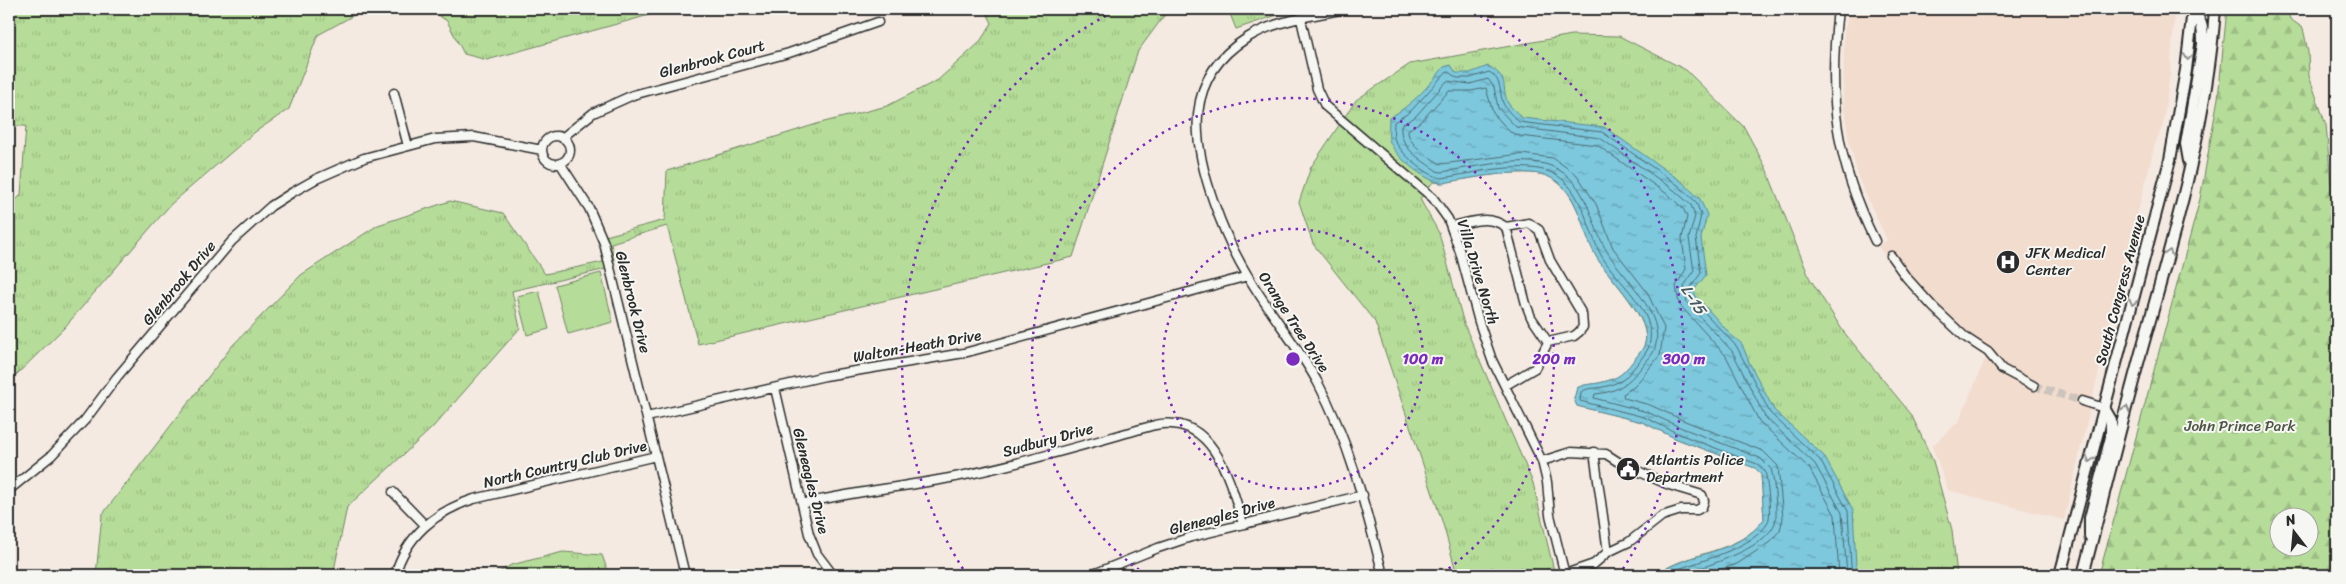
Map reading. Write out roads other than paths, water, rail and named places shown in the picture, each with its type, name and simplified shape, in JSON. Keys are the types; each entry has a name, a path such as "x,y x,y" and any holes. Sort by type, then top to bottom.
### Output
{"main road":[{"path":"2083,575 2190,170 2203,97 2214,9"},
{"path":"2190,170 2186,144 2194,107 2203,36 2200,18 2193,10"},
{"name":"South Congress Avenue","path":"2060,575 2170,160 2186,70 2193,10"},
{"path":"2091,546 2090,518 2111,437 2111,420 2104,408"}],"street":[{"name":"Orange Tree Drive","path":"1345,9 1275,25 1248,37 1228,53 1207,83 1201,97 1196,126 1200,155 1219,216 1248,276 1301,354 1343,436 1362,495 1383,575"},
{"path":"1838,9 1832,76 1836,128 1849,179 1875,241"},
{"name":"Villa Drive North","path":"1301,19 1317,89 1325,106 1434,198 1452,226 1478,322 1492,360 1506,385 1542,462 1547,482 1550,515 1565,575"},
{"name":"Glenbrook Court","path":"562,138 593,113 633,95 789,53 878,22"},
{"path":"394,93 408,146"},
{"name":"Glenbrook Drive","path":"9,490 69,439 86,420 117,377 218,256 251,223 293,192 316,179 364,158 435,139 474,137 542,150 549,162 560,163 589,208 604,243 656,456"},
{"path":"542,150 549,138 562,138 568,143 570,152 566,160 560,163"},
{"path":"1452,226 1487,218 1506,226 1529,223 1540,230 1550,260 1582,314 1583,327 1574,336 1548,342"},
{"path":"1506,226 1526,304 1531,317 1548,342"},
{"path":"1891,256 1906,277 1933,307 1966,337 1988,352 2002,369 2034,386"},
{"name":"Walton-Heath Drive","path":"647,417 824,376 964,353 1248,276"},
{"path":"1506,385 1535,368 1548,342"},
{"name":"Gleneagles Drive","path":"775,388 812,541 817,554 833,575"},
{"path":"2082,402 2104,408"},
{"name":"Sudbury Drive","path":"802,504 867,490 957,477 995,469 1167,423 1192,429 1211,446 1226,474 1243,524"},
{"path":"1542,462 1572,452 1606,454 1620,463 1670,485 1696,492 1702,495 1704,501 1702,507 1697,510 1681,510 1662,516 1629,542 1608,552 1594,564 1565,575"},
{"path":"1594,452 1608,552"},
{"name":"North Country Club Drive","path":"395,575 406,549 425,525 453,506 474,499 656,456 685,575"},
{"path":"394,492 425,525"},
{"name":"Gleneagles Drive","path":"1092,575 1158,548 1243,524 1362,495"}],"water":[{"name":"L-15","path":"1451,65 1456,73 1470,73 1488,66 1495,71 1500,75 1504,83 1508,103 1522,118 1604,127 1681,181 1700,199 1707,215 1701,238 1706,275 1694,290 1696,296 1730,334 1742,344 1749,362 1774,410 1824,456 1853,510 1858,575 1656,575 1683,561 1741,540 1753,531 1764,519 1761,474 1755,468 1677,439 1642,422 1577,406 1574,399 1577,388 1614,378 1622,373 1633,361 1644,346 1646,336 1643,325 1638,312 1630,300 1597,258 1573,201 1558,182 1547,176 1537,174 1510,173 1442,183 1419,173 1397,153 1389,139 1389,118 1419,96 1444,67"}],"tunnel":[{"path":"2034,386 2082,401"}],"place":[{"name":"JFK Medical Center","path":"2008,262"},
{"name":"Atlantis Police Department","path":"1628,469"}],"park label":[{"name":"John Prince Park","path":"2240,426"}]}
